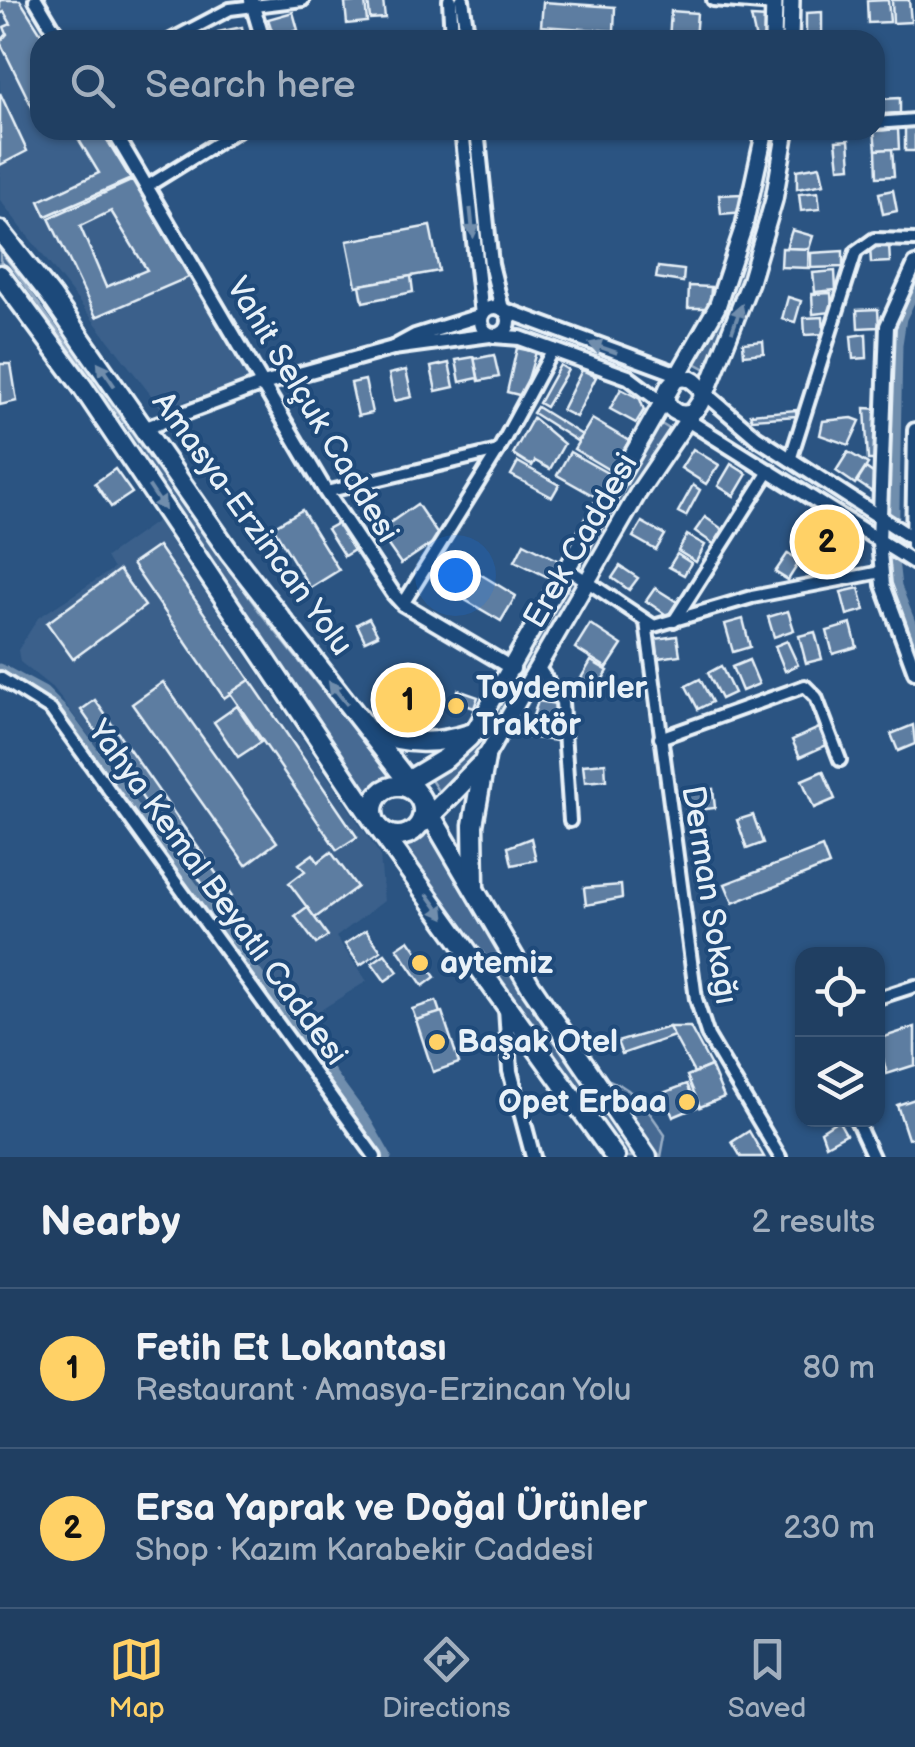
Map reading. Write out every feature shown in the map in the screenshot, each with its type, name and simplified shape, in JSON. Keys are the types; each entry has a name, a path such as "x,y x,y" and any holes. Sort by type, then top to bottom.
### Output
{"highway":[{"name":"Amasya-Erzincan Yolu","path":"0,230 240,566 405,783"},
{"name":"Amasya-Erzincan Yolu","path":"0,275 82,386 378,827 615,1157"},
{"path":"368,730 415,743 448,741 472,733"},
{"path":"472,733 446,758 405,783 385,789 374,802 378,827 401,836 416,829 485,758"},
{"path":"474,892 473,825 485,758"},
{"path":"405,783 432,815 530,985 646,1157"},
{"path":"416,829 424,814 420,797"}],"main road":[{"path":"790,0 790,30"},
{"path":"773,30 774,2"},
{"name":"Erek Caddesi","path":"472,733 667,406 673,379 706,328 731,272 763,140"},
{"name":"Erek Caddesi","path":"485,758 586,582 697,401 750,282 774,200 784,140"},
{"path":"667,406 689,414 697,401 678,379 673,379"}],"street":[{"path":"36,0 54,30"},
{"path":"190,30 221,12 252,2 303,0"},
{"path":"450,0 452,30"},
{"path":"462,0 466,30"},
{"path":"713,0 774,2"},
{"path":"252,2 259,30"},
{"path":"885,122 915,120"},
{"name":"Vahit Selçuk Caddesi","path":"119,140 326,492 403,604 513,669"},
{"path":"146,186 222,140"},
{"path":"463,140 482,329 492,336"},
{"path":"477,140 491,264 509,326 492,336"},
{"path":"790,460 856,252 874,240 915,240"},
{"path":"915,264 887,326 880,542 881,572 915,672"},
{"path":"392,348 415,336 482,315 488,308 502,309 673,379"},
{"path":"144,429 263,384 392,348 492,336 553,350 618,372 667,406"},
{"path":"403,604 498,452 553,350"},
{"path":"697,401 914,539"},
{"path":"697,401 770,470 915,565"},
{"path":"915,430 915,565"},
{"path":"326,492 498,452"},
{"path":"674,622 770,470"},
{"path":"570,570 646,622 674,622 752,598 881,572"},
{"name":"Derman Sokağı","path":"646,622 690,972 700,1011 719,1056 780,1157"},
{"path":"539,668 562,702 570,821"},
{"name":"Yahya Kemal Beyatlı Caddesi","path":"0,678 51,710 375,1157"},
{"path":"660,738 798,687 812,690 840,760"},
{"path":"885,996 915,986"},
{"path":"506,1003 510,1070 533,1157"},
{"path":"859,1127 873,1157"}],"shaded area":[{"path":"0,0 29,0 47,30 30,30 30,140 111,140 252,381 161,408 0,200"},
{"path":"770,140 775,140 741,282 708,370 695,363 724,309 754,221"},
{"path":"0,250 260,612 391,777 369,794 139,453 0,260"},
{"path":"658,422 671,430 587,564 595,536"},
{"path":"157,521 380,855 384,901 336,937 367,981 300,1023 55,690 20,662 18,650 38,618 113,569 106,557"},
{"path":"566,590 572,592 513,699 480,750 442,797 429,777 479,734"},
{"path":"428,832 510,971 633,1157 626,1157 403,848"},
{"path":"600,1077 622,1086 645,1107 665,1135 661,1157"}],"building":[{"path":"0,0 20,0 39,30 30,30 30,103 0,42 7,34 4,27 11,24 4,12 0,14"},
{"path":"368,0 383,0 385,18 370,19"},
{"path":"888,0 890,22 868,23 867,1"},
{"path":"892,0 909,0 911,22 893,23"},
{"path":"365,1 367,22 347,24 345,3"},
{"path":"543,2 615,7 614,30 541,26"},
{"path":"671,11 697,13 696,30 670,30"},
{"path":"293,12 298,30 272,30 268,19"},
{"path":"822,12 822,30 806,30 806,13"},
{"path":"751,17 768,18 767,30 754,30"},
{"path":"0,93 27,151 0,165"},
{"path":"900,98 900,113 885,114 885,99"},
{"path":"905,123 915,123 915,151 905,151"},
{"path":"898,129 899,149 876,150 875,140 885,140 885,130"},
{"path":"79,140 107,140 131,179 46,216 39,201 99,173"},
{"path":"849,140 851,167 839,168 836,141"},
{"path":"892,149 894,176 877,177 876,150"},
{"path":"820,166 824,184 797,189 797,170"},
{"path":"133,180 189,277 96,317 49,218","holes":["111,211 147,270 106,287 80,226"]},
{"path":"893,190 897,211 883,214 879,193"},
{"path":"818,192 820,209 801,211 799,194"},
{"path":"742,194 744,212 721,214 719,195"},
{"path":"430,226 439,271 356,286 347,241"},
{"path":"792,230 813,236 809,249 786,248"},
{"path":"889,245 890,262 871,263 870,246"},
{"path":"782,248 809,249 808,268 781,267"},
{"path":"843,251 843,267 811,268 811,253"},
{"path":"658,267 684,270 683,282 656,278"},
{"path":"835,271 836,290 815,292 813,273"},
{"path":"411,276 413,292 363,302 360,285"},
{"path":"689,286 711,287 710,308 688,308"},
{"path":"831,293 832,312 813,314 812,294"},
{"path":"788,297 801,301 795,322 782,319"},
{"path":"878,309 879,327 858,328 857,310"},
{"path":"823,317 824,334 805,335 804,318"},
{"path":"866,334 867,358 853,359 851,336"},
{"path":"763,341 764,353 744,355 743,343"},
{"path":"517,348 536,352 523,396 507,392"},
{"path":"494,355 499,377 479,381 474,359"},
{"path":"474,357 478,378 460,382 456,360"},
{"path":"449,363 454,387 436,391 431,367"},
{"path":"0,364 11,364 17,401 0,405"},
{"path":"560,365 568,370 546,407 539,403"},
{"path":"406,370 412,397 394,401 389,374"},
{"path":"582,370 596,377 576,417 562,410"},
{"path":"365,380 372,413 358,416 351,383"},
{"path":"621,389 640,399 644,410 636,423 610,409"},
{"path":"537,407 582,435 577,441 533,413"},
{"path":"865,408 880,409 878,460 868,460"},
{"path":"796,410 797,416 752,419 750,414"},
{"path":"533,418 564,444 550,469 535,461 532,466 513,454"},
{"path":"592,419 629,441 611,471 574,449"},
{"path":"823,421 860,421 849,445 820,435"},
{"path":"693,449 719,465 706,484 681,468"},
{"path":"570,452 609,474 596,497 557,475"},
{"path":"848,452 868,464 855,484 836,471"},
{"path":"518,462 559,485 552,497 511,475"},
{"path":"731,464 747,474 734,496 718,486"},
{"path":"866,468 881,479 872,492 857,482"},
{"path":"115,469 132,493 111,507 95,483"},
{"path":"693,485 700,490 686,516 678,512"},
{"path":"417,504 440,538 401,564 378,531"},
{"path":"302,510 339,570 310,588 273,527"},
{"path":"705,517 725,531 715,545 695,531"},
{"path":"642,522 665,535 656,550 633,537"},
{"path":"338,523 354,550 344,556 327,529"},
{"path":"820,524 847,541 835,560 808,543"},
{"path":"687,535 705,545 696,562 678,551"},
{"path":"524,543 562,562 554,580 515,561"},
{"path":"158,546 250,680 224,698 132,564"},
{"path":"788,553 800,561 788,580 775,572"},
{"path":"677,554 691,563 684,575 669,567"},
{"path":"620,566 638,578 629,590 612,578"},
{"path":"119,570 145,606 73,659 47,623"},
{"path":"475,571 516,596 501,621 460,597"},
{"path":"655,588 677,602 668,616 646,601"},
{"path":"859,588 865,610 847,615 841,592"},
{"path":"788,611 794,630 774,637 768,617"},
{"path":"369,618 378,635 365,641 357,624"},
{"path":"743,619 750,647 733,652 725,624"},
{"path":"590,624 622,645 607,668 575,648"},
{"path":"851,624 857,647 833,654 827,631"},
{"path":"815,632 822,659 806,663 799,636"},
{"path":"677,636 680,655 658,658 655,639"},
{"path":"787,641 798,665 785,671 775,646"},
{"path":"749,660 759,684 742,691 732,667"},
{"path":"591,661 608,671 597,688 581,678"},
{"path":"721,666 734,693 721,699 708,673"},
{"path":"425,677 427,691 408,694 405,681"},
{"path":"700,679 712,702 698,709 686,686"},
{"path":"250,680 357,837 337,850 230,693"},
{"path":"163,682 277,842 246,865 132,704"},
{"path":"458,690 478,697 474,708 454,701"},
{"path":"95,700 232,896 218,906 81,710"},
{"path":"538,701 556,704 558,741 526,737"},
{"path":"237,706 261,742 238,757 214,722"},
{"path":"913,725 915,744 898,751 891,734"},
{"path":"819,728 827,745 800,757 792,740"},
{"path":"605,763 606,780 585,782 583,765"},
{"path":"823,771 835,799 814,808 802,780"},
{"path":"713,789 715,808 687,811 685,792"},
{"path":"753,815 763,843 747,849 737,820"},
{"path":"531,838 536,860 512,865 508,847"},
{"path":"822,847 829,865 733,903 725,884"},
{"path":"331,852 357,887 315,918 289,883 305,871 299,864 313,854 318,862"},
{"path":"621,885 622,898 586,905 584,888"},
{"path":"307,907 328,936 316,944 295,916"},
{"path":"366,930 381,951 360,965 345,944"},
{"path":"409,940 435,977 423,986 397,948"},
{"path":"385,954 398,972 385,981 372,963"},
{"path":"436,1001 440,1013 416,1020 412,1009"},
{"name":"Başak Otel","path":"442,1012 459,1063 433,1072 416,1020"},
{"path":"669,1027 674,1036 622,1054 617,1042"},
{"path":"669,1027 690,1027 711,1066 694,1073"},
{"path":"915,1027 915,1065 887,1074 885,1037"},
{"path":"711,1066 724,1097 700,1107 687,1076"},
{"path":"687,1084 697,1107 673,1117 663,1093"},
{"path":"915,1099 915,1137 908,1139 897,1105"},
{"path":"842,1127 846,1134 826,1145 821,1131"},
{"path":"749,1131 764,1157 741,1157 732,1142"}],"waterway":[{"path":"915,289 901,318 897,344 893,560 896,587 915,636"},
{"path":"0,669 43,692 65,714 366,1122 386,1157"}],"place":[{"name":"Ersa Yaprak ve Doğal Ürünler","path":"827,542"},
{"name":"Fetih Et Lokantası","path":"408,700"},
{"name":"Toydemirler Traktör","path":"456,706"},
{"name":"aytemiz","path":"420,963"},
{"name":"Başak Otel","path":"437,1042"},
{"name":"Opet Erbaa","path":"687,1102"}]}
